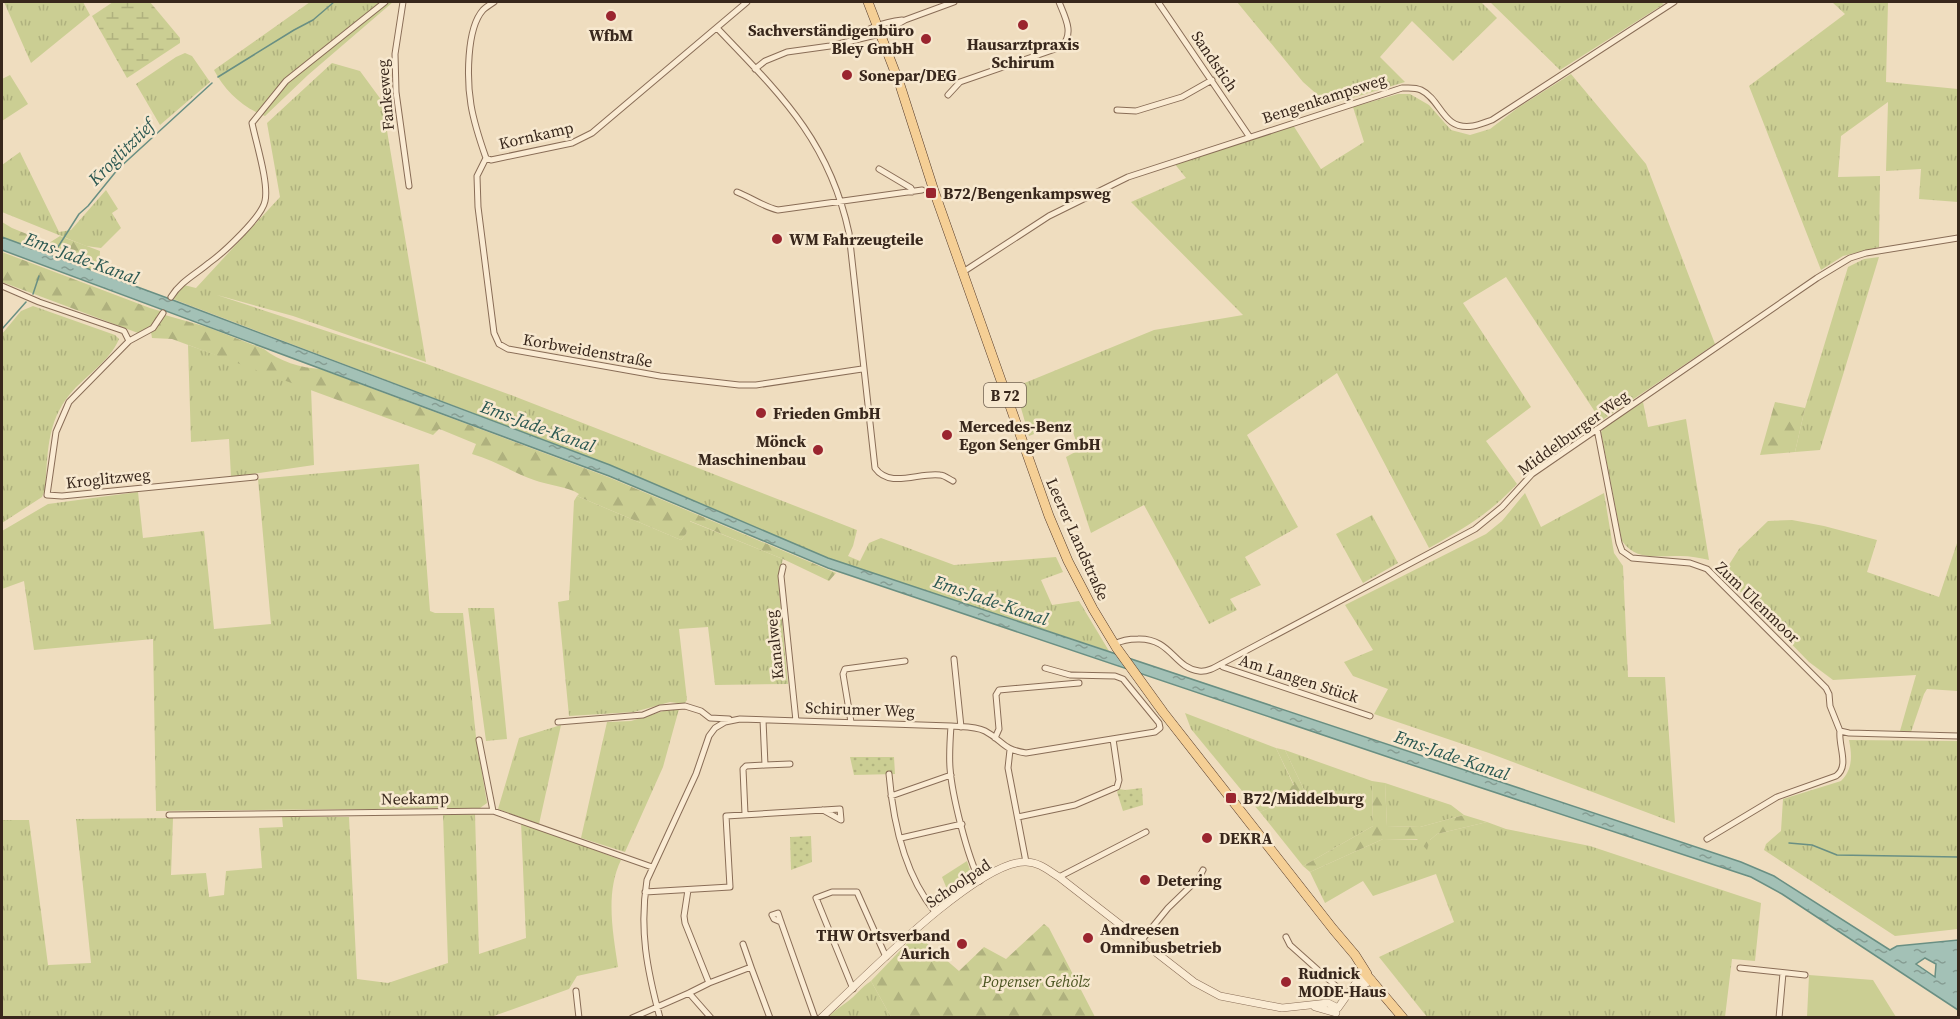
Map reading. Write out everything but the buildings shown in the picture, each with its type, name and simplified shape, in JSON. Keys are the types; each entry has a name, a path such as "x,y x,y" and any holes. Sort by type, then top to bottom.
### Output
{"main road":[{"name":"Leerer Landstraße","path":"868,2 900,85 1050,520 1093,609 1141,683 1402,1017"}],"street":[{"path":"171,297 183,282 211,262 237,237 263,207 266,199 263,175 252,123 286,81 385,2"},
{"name":"Fankeweg","path":"403,2 395,63 396,92 409,186"},
{"name":"Kornkamp","path":"494,2 483,10 474,27 469,91 486,158 491,160 543,149 583,138 592,133 747,2"},
{"path":"755,69 765,61 787,52 830,46 854,39 954,2"},
{"path":"948,94 960,82 1061,47 1067,42 1069,35 1059,2"},
{"name":"Sandstich","path":"1158,2 1249,136"},
{"name":"Bengenkampsweg","path":"963,272 1027,229 1107,187 1151,168 1402,87 1413,87 1423,91 1434,100 1441,113 1458,125 1472,126 1492,120 1674,2"},
{"path":"717,28 791,109 813,139 833,178 842,202 849,233 862,369 875,468 884,477 894,479 941,475 952,481"},
{"path":"1117,110 1136,111 1182,97 1212,80"},
{"name":"Korbweidenstraße","path":"486,158 477,176 480,229 494,333 499,344 508,349 660,376 739,385 756,385 862,369"},
{"path":"879,168 911,188 912,192"},
{"path":"737,192 771,209 778,210 922,190"},
{"name":"Middelburger Weg","path":"1116,646 1125,640 1149,639 1162,644 1182,664 1193,670 1205,671 1221,664 1475,529 1503,507 1532,474 1850,258 1881,249 1959,238"},
{"path":"2,286 39,302 124,331 129,341"},
{"name":"Kroglitzweg","path":"163,313 153,328 129,341 69,402 56,432 47,495 62,496 255,477"},
{"name":"Zum Ulenmoor","path":"1597,429 1618,543 1622,551 1637,560 1690,563 1707,569 1826,688 1840,731"},
{"name":"Kanalweg","path":"783,567 781,576 796,721"},
{"path":"954,659 961,727"},
{"path":"851,722 843,674 845,669 905,661"},
{"name":"Am Langen Stück","path":"1221,664 1223,667 1370,716"},
{"path":"1026,862 1008,768 1010,750 1026,753 1157,731 1160,728 1159,723 1123,679 1115,676 1070,675 1045,668"},
{"path":"995,738 999,729 996,695 999,690 1079,683"},
{"path":"558,722 643,715 660,708 685,706 700,711 710,718 740,719"},
{"path":"660,1017 645,956 643,933 645,892 652,867 696,774 709,736 710,718"},
{"name":"Schirumer Weg","path":"709,736 715,728 725,722 740,719 951,726 978,728 1010,750"},
{"path":"763,720 765,765"},
{"path":"951,726 949,756 951,775 973,865 980,880"},
{"path":"1707,839 1777,797 1842,772 1844,766 1839,740 1840,731 1849,734 1959,736"},
{"path":"1018,817 1075,805 1117,787 1119,780 1113,739"},
{"path":"479,740 493,811"},
{"path":"745,814 742,769 746,766 789,764"},
{"path":"889,774 891,796 911,874 917,887 935,912"},
{"path":"891,796 951,775"},
{"path":"645,892 730,887 726,816 823,810"},
{"name":"Neekamp","path":"169,815 493,811 652,867"},
{"path":"901,838 962,824"},
{"path":"1146,832 1059,877 1194,982 1220,996 1282,1008 1313,1006 1336,1013 1355,984 1370,977"},
{"name":"Schoolpad","path":"821,1017 935,912 980,880 1010,865 1026,862 1038,864 1059,877"},
{"path":"1141,941 1168,908 1199,878 1203,870"},
{"path":"688,890 685,922 709,983"},
{"path":"852,989 816,898 832,892 858,891 886,957"},
{"path":"781,922 816,1017"},
{"path":"1286,937 1290,945 1348,994"},
{"path":"743,944 770,1017"},
{"path":"632,1017 751,967"},
{"path":"1740,968 1805,975"},
{"path":"1779,1017 1783,973"},
{"path":"576,991 579,1017"},
{"path":"689,993 711,1017"}],"green space":[{"path":"4,2 83,2 90,15 31,63"},
{"path":"113,2 150,2 180,38 180,43 127,78 92,16"},
{"path":"310,2 393,2 308,75 265,116 257,113 235,98 214,70"},
{"path":"1237,2 1481,2 1497,18 1453,61 1412,21 1380,57 1405,82 1329,105 1303,82"},
{"path":"1490,2 1659,2 1664,4 1560,70"},
{"path":"1832,2 1888,2 1886,82 1958,89 1958,202 1919,199 1921,169 1886,171 1888,102 1841,136 1838,177 1880,176 1879,247 1843,256 1821,270 1749,86 1845,14"},
{"path":"185,53 192,56 210,82 160,125 136,84"},
{"path":"332,63 360,71 382,101 426,362 293,316 217,295 424,363 857,530 848,556 860,561 869,543 881,538 954,565 1056,557 1063,572 1041,580 1052,605 1079,601 1109,651 827,558 610,465 173,299 184,285 196,288 280,197 267,123"},
{"path":"1571,74 1646,164 1715,344 1601,421 1506,277 1463,303 1531,407 1486,441 1517,484 1496,504 1465,527 1429,548 1337,373 1247,435 1298,527 1245,557 1261,585 1230,599 1237,610 1209,624 1144,505 1091,533 1066,457 1079,450 1069,420 1029,436 1015,387 1154,330 1243,315 1131,202 1186,178 1174,163 1293,125 1321,169 1364,142 1353,107 1398,94 1410,94 1429,105 1451,130 1470,135 1490,129 1519,107"},
{"path":"10,75 28,104 2,121 2,79"},
{"path":"20,152 59,232 71,230 106,190 118,209 112,213 121,228 101,248 86,246 2,212 2,165"},
{"path":"2,222 49,243 60,236 100,251 99,267 121,281 2,237"},
{"path":"2,252 160,311 160,314 150,327 138,333 2,282"},
{"path":"1879,257 1820,450 1795,452 1805,408 1848,267 1864,259"},
{"path":"33,306 115,335 119,339 110,354 70,394 56,416 52,428 45,490 42,497 2,523 2,334 21,311"},
{"path":"165,315 207,327 264,349 290,363 320,369 608,477 836,573 829,581 783,559 690,521 686,534 681,540 577,496 579,494 575,492 534,480 472,454 476,444 442,430 439,429 433,435 172,339 152,338 151,332"},
{"path":"188,345 311,388 314,465 231,477 229,439 191,442"},
{"path":"1643,402 1648,427 1686,419 1709,560 1687,556 1641,555 1628,548 1622,541 1601,432"},
{"path":"1775,402 1805,408 1795,452 1760,455"},
{"path":"419,464 430,611 463,613 476,737 487,803 480,808 156,811 153,639 34,650 24,581 2,589 2,531 48,504 138,492 143,538 204,531 214,629 271,624 258,479"},
{"path":"1525,493 1541,527 1604,493 1614,553 1623,566 1628,677 1665,677 1675,823 1489,753 1374,714 1388,689 1353,676 1344,662 1373,650 1345,605 1486,534 1502,521"},
{"path":"577,496 681,540 686,534 689,521 783,559 778,578 788,684 715,685 708,627 679,629 687,700 684,704 670,702 634,712 569,716 558,602 569,600 574,501"},
{"path":"1372,515 1398,563 1363,583 1336,534"},
{"path":"1792,520 1877,540 1867,572 1939,597 1958,540 1958,691 1927,689 1911,732 1900,731 1916,675 1833,680 1809,662 1723,574 1739,549 1768,521"},
{"path":"468,608 494,608 507,739 486,741"},
{"path":"679,709 663,767 625,852 581,838 607,722 631,721 667,710"},
{"path":"1185,713 1276,748 1294,786 1252,803 1191,729"},
{"path":"561,725 539,824 498,809 519,738"},
{"path":"1849,740 1958,741 1958,929 1895,936 1764,850 1766,844 1781,831 1783,799 1841,781 1845,776 1851,762"},
{"path":"1276,748 1285,750 1305,792 1260,812 1252,803 1294,785"},
{"path":"1285,750 1372,781 1373,826 1303,866 1260,812 1305,792"},
{"path":"850,757 894,757 895,774 854,775"},
{"path":"1372,781 1385,783 1387,826 1420,827 1464,815 1487,822 1437,834 1430,840 1427,850 1417,839 1383,839 1310,872 1303,866 1373,826"},
{"path":"1385,783 1451,805 1464,815 1420,827 1387,826"},
{"path":"1142,788 1143,805 1123,811 1117,792 1119,789"},
{"path":"475,814 479,954 526,938 521,822 621,860 613,886 612,899 618,967 577,976 569,989 491,1017 2,1018 2,820 29,820 48,965 91,963 76,819 173,818 171,875 206,873 209,897 224,895 226,871 262,868 259,828 283,827 282,817 349,817 357,979 388,983 448,963 443,815"},
{"path":"1487,822 1506,829 1590,846 1761,903 1755,961 1732,959 1725,1017 1427,1017 1379,957 1454,922 1436,874 1373,896 1363,881 1325,903 1310,872 1383,839 1430,840 1437,834"},
{"path":"811,836 812,862 791,870 790,837"},
{"path":"967,861 973,879 949,894 942,877"},
{"name":"Popenser Gehölz","path":"1044,924 1049,928 1095,1017 891,1017 871,981 916,934 959,971 984,947 1006,959"},
{"path":"1809,975 1873,980 1896,1017 1807,1017"},
{"path":"871,981 891,1017 826,1018 850,1000"}],"water":[{"path":"2,237 610,465 828,558 1741,862 1774,876 1890,950 1897,946 1958,940 1958,1010 1782,894 1751,877 828,568 609,476 2,250","holes":["1925,958 1936,964 1935,977 1916,964"]}],"waterway":[{"name":"Kroglitztief","path":"218,77 313,20 334,2"},
{"name":"Kroglitztief","path":"58,247 79,214 118,169 212,83"},
{"path":"33,294 39,276"},
{"path":"2,329 26,302"},
{"path":"1789,843 1812,845 1837,855 1958,857"}],"place":[{"name":"WfbM","path":"611,16"},
{"name":"Hausarztpraxis Schirum","path":"1023,25"},
{"name":"Sachverständigenbüro Bley GmbH","path":"926,39"},
{"name":"Sonepar/DEG","path":"847,75"},
{"name":"B72/Bengenkampsweg","path":"931,193"},
{"name":"WM Fahrzeugteile","path":"777,239"},
{"name":"Frieden GmbH","path":"761,413"},
{"name":"Mercedes-Benz Egon Senger GmbH","path":"947,435"},
{"name":"Mönck Maschinenbau","path":"818,450"},
{"name":"B72/Middelburg","path":"1231,798"},
{"name":"DEKRA","path":"1207,838"},
{"name":"Detering","path":"1145,880"},
{"name":"Andreesen Omnibusbetrieb","path":"1088,938"},
{"name":"THW Ortsverband Aurich","path":"962,944"},
{"name":"Rudnick MODE-Haus","path":"1286,982"}],"water label":[{"name":"Ems-Jade-Kanal","path":"82,258"},
{"name":"Ems-Jade-Kanal","path":"538,426"},
{"name":"Ems-Jade-Kanal","path":"991,600"},
{"name":"Ems-Jade-Kanal","path":"1452,755"}]}
